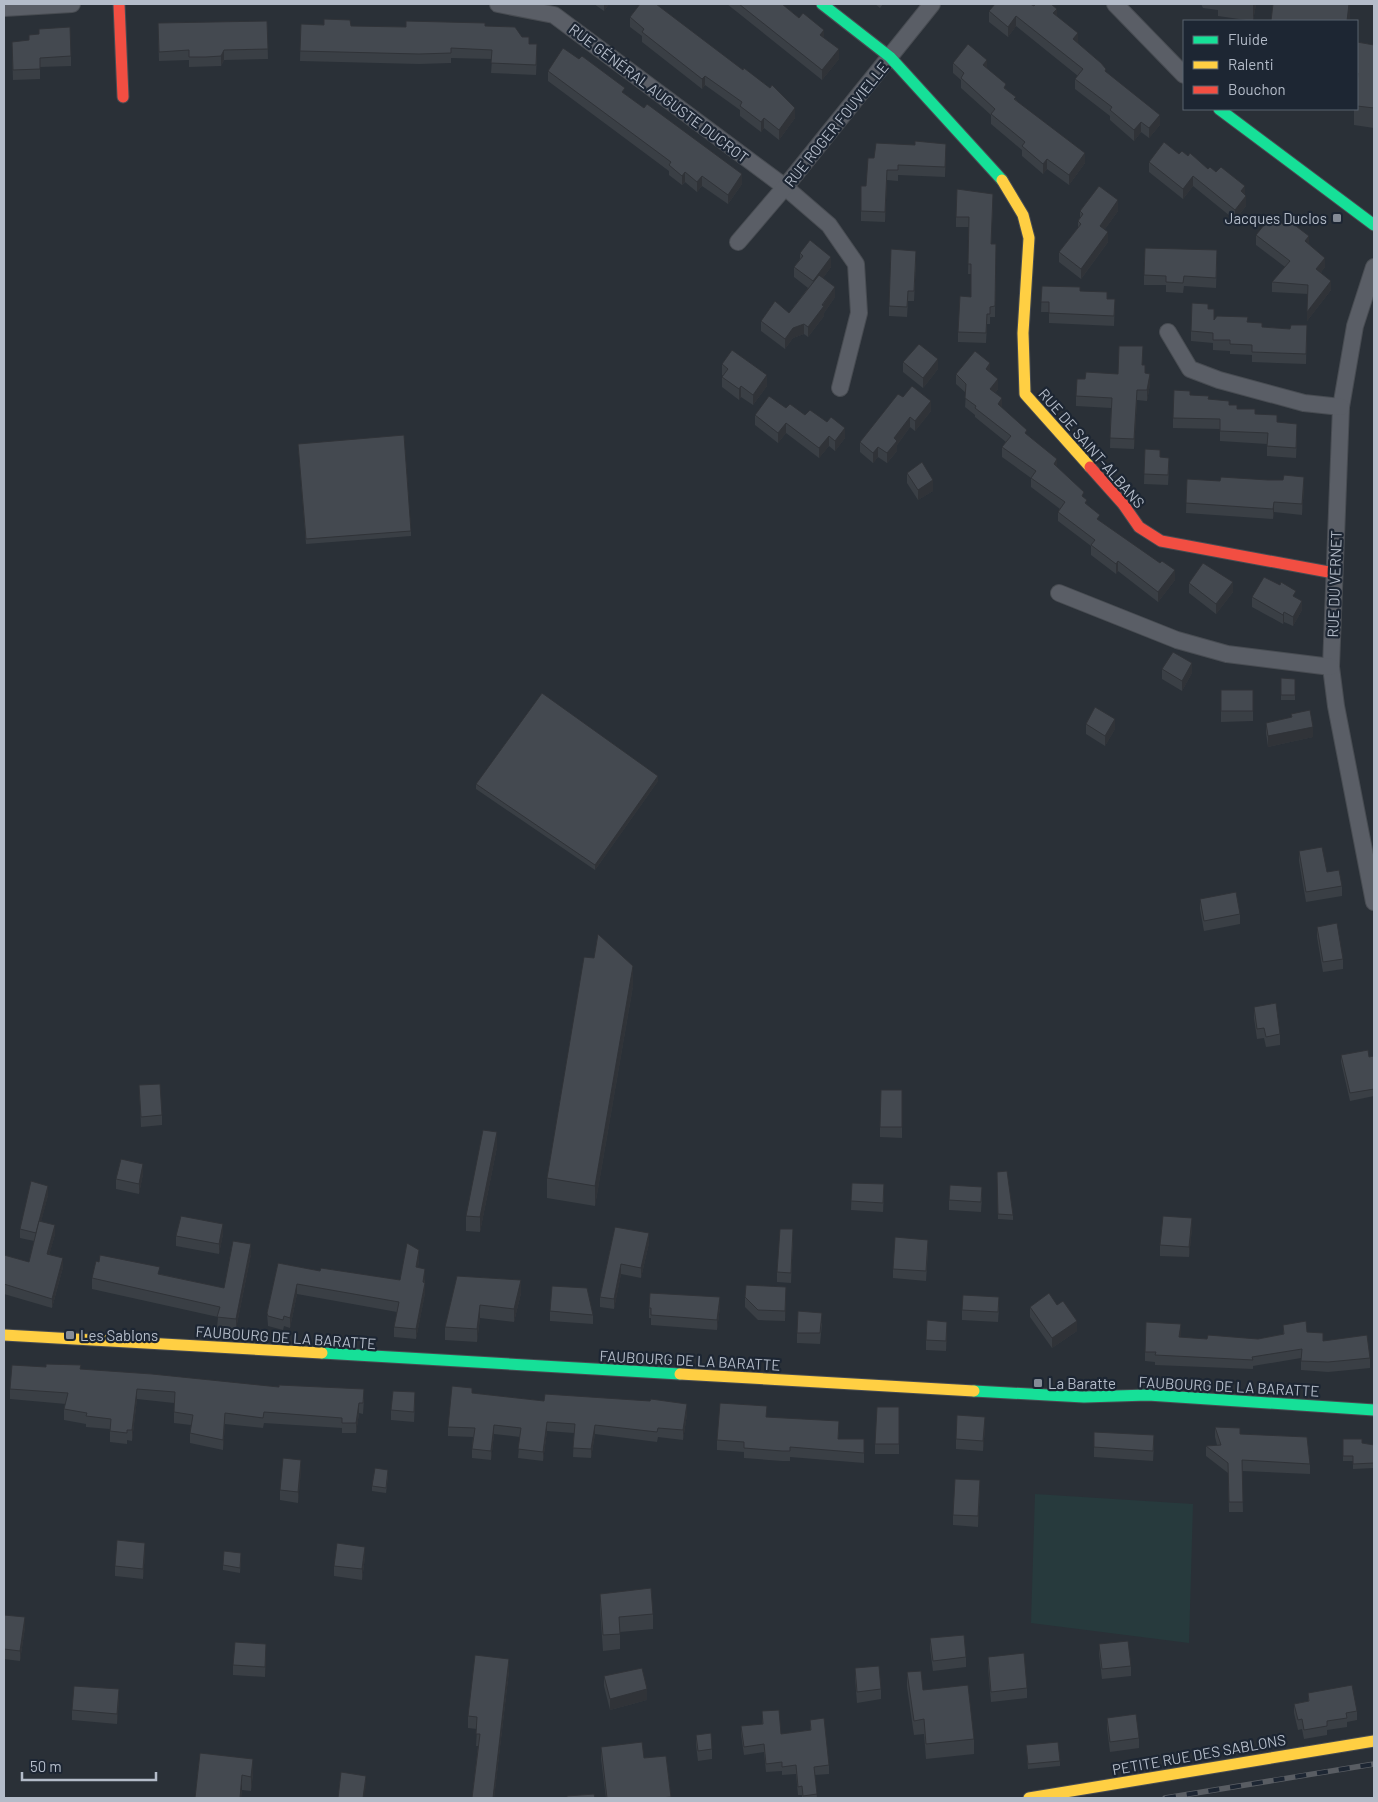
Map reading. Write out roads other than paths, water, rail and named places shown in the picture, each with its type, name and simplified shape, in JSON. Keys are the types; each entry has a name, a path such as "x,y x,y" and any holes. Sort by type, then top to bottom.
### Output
{"street":[{"path":"4,8 72,4"},
{"path":"119,4 123,97"},
{"name":"RUE GÉNÉRAL AUGUSTE DUCROT","path":"498,4 556,9 785,187 829,225 856,264 859,313 840,388"},
{"name":"RUE DE SAINT-ALBANS","path":"822,4 890,57 1007,185 1024,215 1029,238 1023,333 1025,394 1123,504 1139,527 1161,542 1334,573"},
{"name":"RUE ROGER FOUVIELLE","path":"738,242 785,187 932,4"},
{"path":"1115,4 1183,74"},
{"path":"1220,110 1374,225"},
{"name":"RUE DU VERNET","path":"1374,267 1355,326 1341,407 1331,667 1336,706 1374,902"},
{"path":"1168,332 1190,369 1219,380 1304,403 1341,407"},
{"path":"1059,593 1177,640 1219,652 1331,667"},
{"name":"FAUBOURG DE LA BARATTE","path":"4,1335 1084,1398 1148,1395 1374,1410"},
{"name":"PETITE RUE DES SABLONS","path":"1028,1798 1374,1741"}],"railway":[{"path":"1165,1798 1374,1764"}],"place":[{"name":"Jacques Duclos","path":"1337,218"},
{"name":"Les Sablons","path":"70,1335"},
{"name":"La Baratte","path":"1038,1383"}]}
